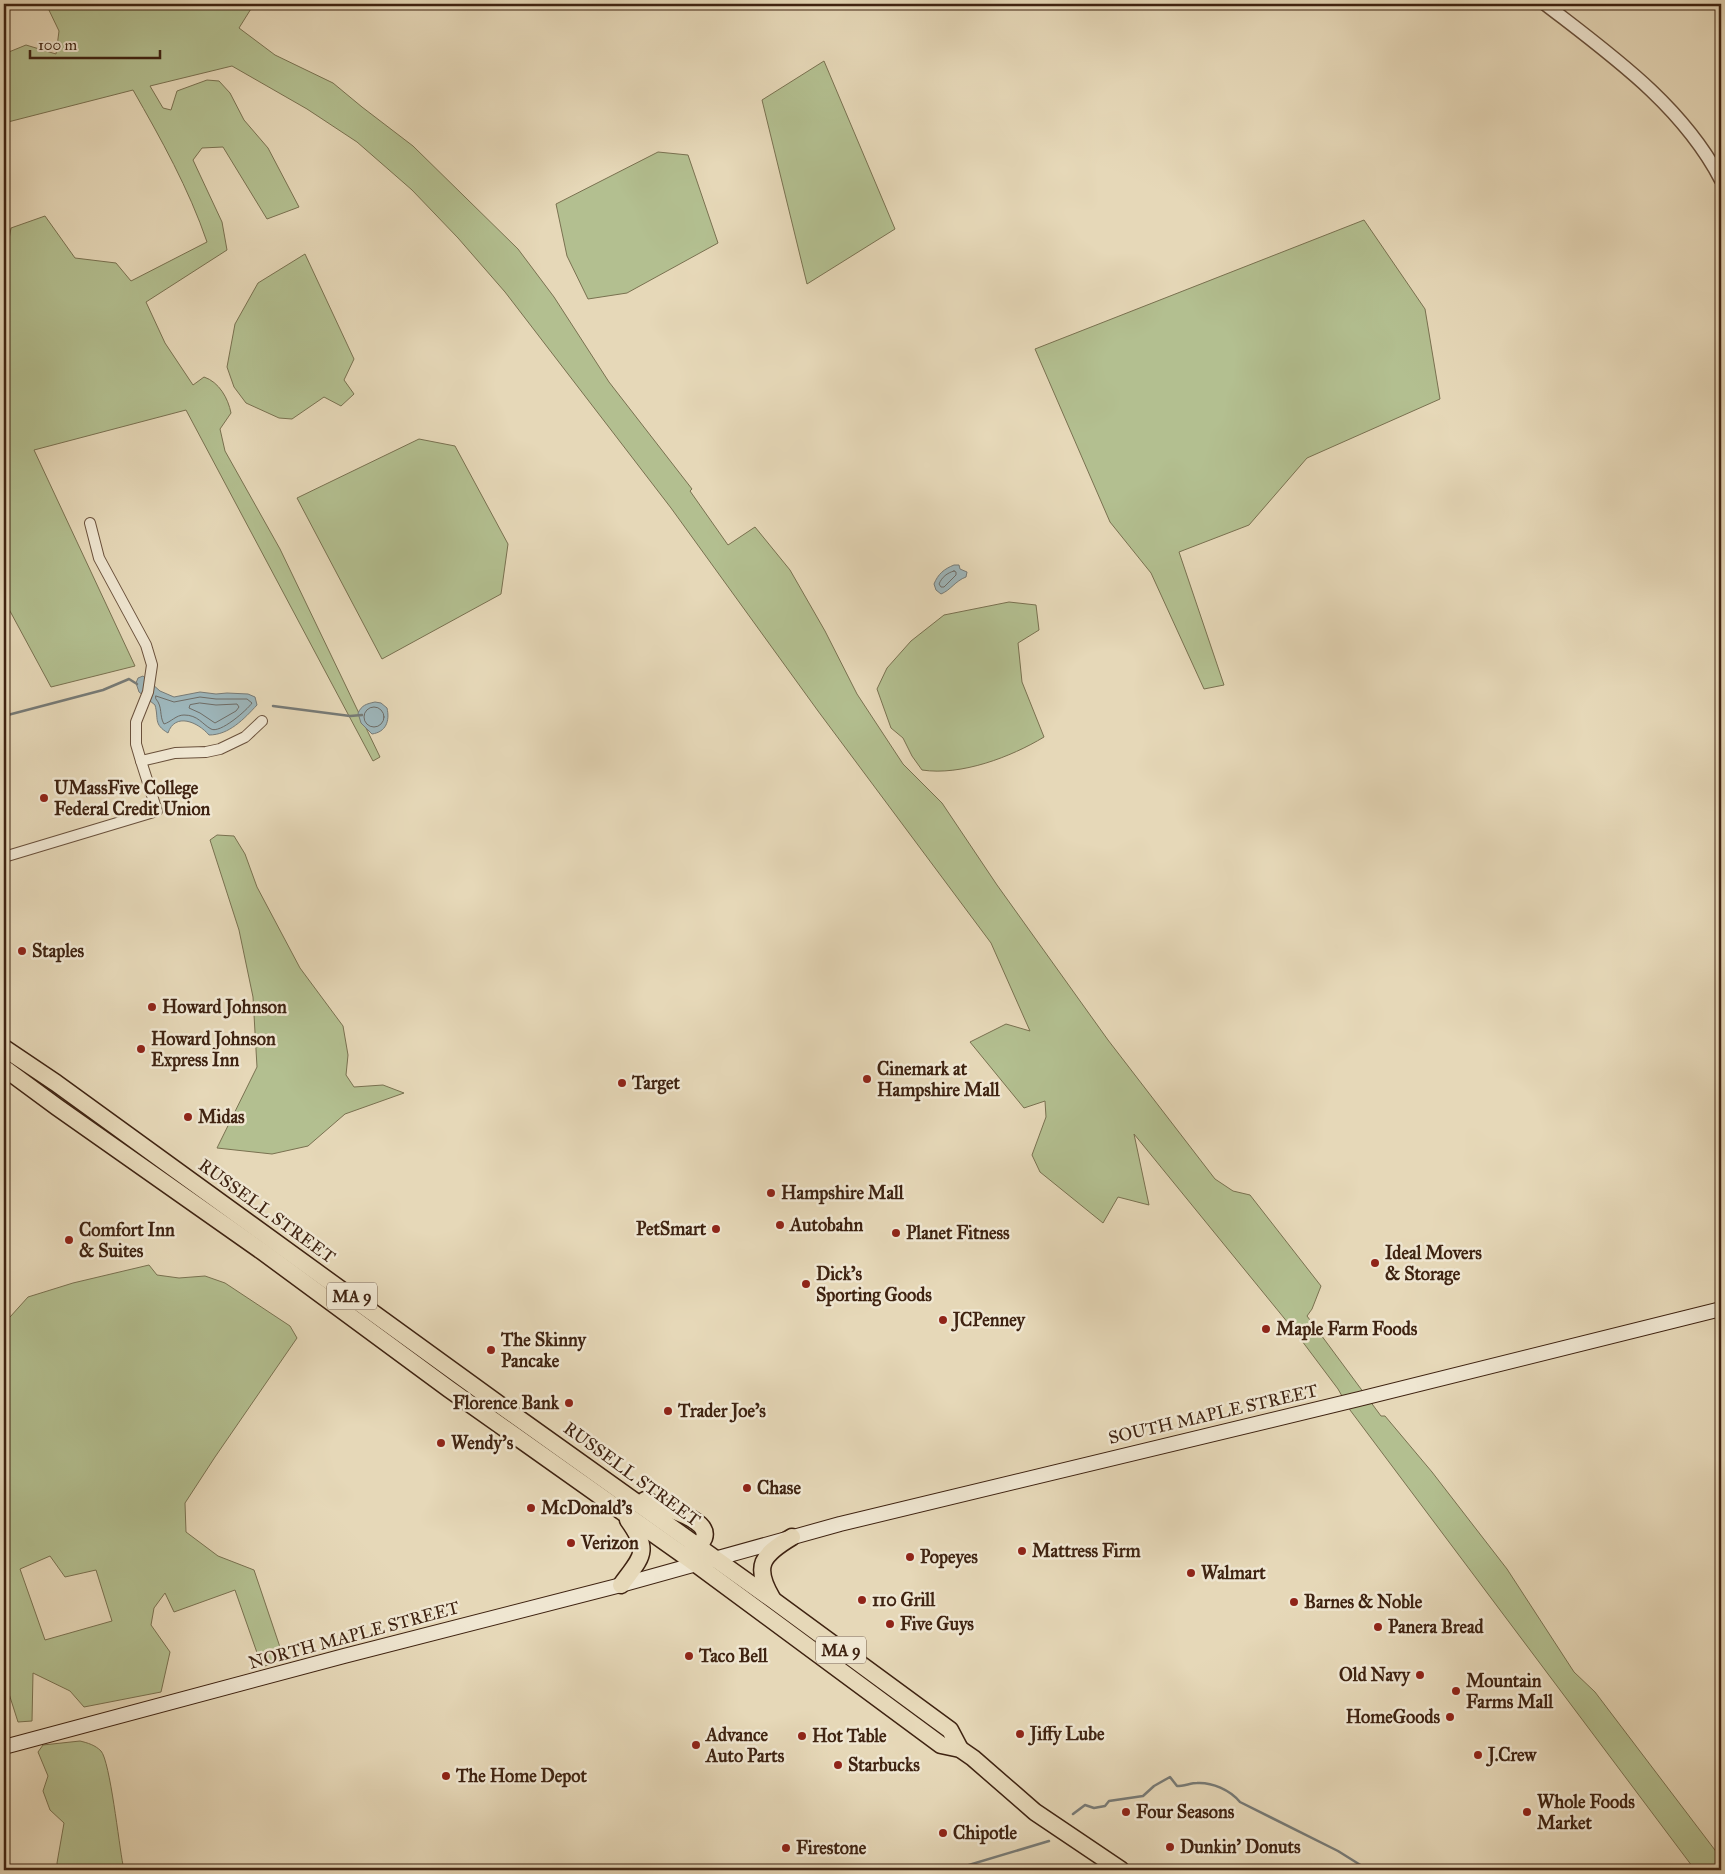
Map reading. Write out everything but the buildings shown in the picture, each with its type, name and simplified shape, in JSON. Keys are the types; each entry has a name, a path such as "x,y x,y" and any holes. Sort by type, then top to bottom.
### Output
{"highway":[{"name":"RUSSELL STREET","path":"4,1048 64,1088 950,1730 960,1749 993,1774 1035,1812 1121,1870"},
{"name":"RUSSELL STREET","path":"4,1068 56,1107 270,1257 448,1389 683,1554 940,1745 960,1749"},
{"path":"621,1510 638,1534 642,1544 639,1559 621,1585"},
{"path":"773,1600 763,1583 762,1565 775,1547 792,1537"},
{"path":"683,1554 698,1546"}],"main road":[{"name":"SOUTH MAPLE STREET","path":"714,1559 792,1537 1721,1309"},
{"name":"NORTH MAPLE STREET","path":"4,1747 714,1559"}],"street":[{"path":"1545,4 1611,55 1652,91 1682,122 1712,163 1721,180"},
{"path":"4,857 157,811 141,761 135,731 141,707 148,692 152,665 146,644 99,558 90,523"},
{"path":"141,761 175,753 206,752 220,749 245,736 262,721"}],"green space":[{"path":"45,4 254,4 239,28 275,55 333,83 413,146 518,249 554,297 609,382 692,489 690,491 728,545 755,527 790,570 825,631 857,694 903,764 942,803 997,885 1108,1040 1215,1179 1233,1191 1250,1195 1321,1286 1312,1309 1307,1316 1381,1416 1385,1416 1432,1472 1507,1569 1574,1672 1595,1692 1721,1858 1721,1870 1695,1870 1350,1410 1338,1389 1293,1329 1134,1134 1149,1205 1118,1197 1103,1223 1040,1172 1032,1155 1046,1117 1045,1101 1024,1108 970,1042 1006,1024 1030,1031 991,943 818,711 671,508 505,292 458,238 412,190 357,142 307,109 232,66 150,86 163,108 171,110 177,91 207,80 219,81 230,93 244,120 268,148 299,207 267,219 223,147 202,148 193,160 222,222 227,250 146,302 165,343 193,385 204,377 214,383 225,396 231,413 220,429 225,451 280,549 380,757 373,761 186,410 34,450 135,666 51,687 4,600 4,268 11,228 45,216 75,258 116,263 131,281 207,242 183,184 133,90 4,123 4,54 26,45 56,54 59,31"},
{"path":"824,61 895,229 807,284 762,100"},
{"path":"658,152 688,155 718,243 627,293 588,299 567,256 556,204"},
{"path":"1364,220 1425,309 1440,399 1307,458 1249,525 1179,552 1224,685 1204,689 1151,573 1110,522 1035,349"},
{"path":"305,254 354,359 344,380 354,394 341,406 324,397 292,419 279,418 246,403 234,387 227,367 235,324 258,283"},
{"path":"419,439 455,446 508,544 501,594 382,659 297,498"},
{"path":"1009,602 1036,605 1039,630 1018,643 1022,682 1044,737 1001,758 985,763 953,770 922,770 903,738 891,728 877,689 887,668 911,641 944,615"},
{"path":"217,835 234,836 245,854 257,887 300,968 343,1026 348,1055 346,1075 354,1087 383,1085 404,1093 345,1114 308,1146 272,1154 217,1148 257,1067 253,997 239,930 210,840"},
{"path":"149,1265 157,1275 179,1278 205,1276 225,1283 290,1326 297,1338 185,1503 186,1532 218,1556 254,1570 284,1659 262,1667 235,1590 174,1612 165,1593 154,1608 151,1625 170,1652 161,1692 84,1707 70,1691 33,1673 32,1721 18,1722 4,1678 4,1317 10,1317 28,1297 73,1283","holes":["50,1556 65,1577 96,1570 112,1621 45,1640 20,1569"]},
{"path":"80,1741 96,1747 101,1751 104,1758 111,1786 123,1865 148,1865 149,1870 58,1870 57,1863 64,1823 50,1810 43,1791 48,1776 38,1752 43,1745"}],"water":[{"path":"959,565 960,569 967,572 966,577 941,594 936,590 934,584 937,577 947,568"},
{"path":"143,676 160,691 174,697 200,692 248,694 255,697 257,705 241,721 223,732 209,735 193,723 181,721 171,727 168,733 158,724 155,705 139,692 136,683 138,678"},
{"path":"375,702 381,703 387,708 388,717 384,728 372,734 361,723 358,713 365,705"}],"waterway":[{"path":"4,716 103,690 129,679 137,684"},
{"path":"273,706 350,716 362,715"},
{"path":"1073,1814 1085,1805 1094,1808 1105,1806 1109,1801 1143,1796 1154,1786 1170,1777 1177,1786 1195,1783 1215,1785 1226,1790 1240,1802 1338,1851 1362,1866 1375,1870"},
{"path":"952,1870 1049,1841"}],"place":[{"name":"UMassFive College Federal Credit Union","path":"44,798"},
{"name":"Staples","path":"22,951"},
{"name":"Howard Johnson","path":"152,1007"},
{"name":"Howard Johnson Express Inn","path":"141,1049"},
{"name":"Cinemark at Hampshire Mall","path":"867,1079"},
{"name":"Target","path":"622,1083"},
{"name":"Midas","path":"188,1117"},
{"name":"Hampshire Mall","path":"771,1193"},
{"name":"Autobahn","path":"780,1225"},
{"name":"PetSmart","path":"716,1229"},
{"name":"Planet Fitness","path":"896,1233"},
{"name":"Comfort Inn & Suites","path":"69,1240"},
{"name":"Ideal Movers & Storage","path":"1375,1263"},
{"name":"Dick's Sporting Goods","path":"806,1284"},
{"name":"JCPenney","path":"943,1320"},
{"name":"Maple Farm Foods","path":"1266,1329"},
{"name":"The Skinny Pancake","path":"491,1350"},
{"name":"Florence Bank","path":"569,1403"},
{"name":"Trader Joe's","path":"668,1411"},
{"name":"Wendy's","path":"441,1443"},
{"name":"Chase","path":"747,1488"},
{"name":"McDonald's","path":"531,1508"},
{"name":"Verizon","path":"571,1543"},
{"name":"Mattress Firm","path":"1022,1551"},
{"name":"Popeyes","path":"910,1557"},
{"name":"Walmart","path":"1191,1573"},
{"name":"110 Grill","path":"862,1600"},
{"name":"Barnes & Noble","path":"1294,1602"},
{"name":"Five Guys","path":"890,1624"},
{"name":"Panera Bread","path":"1378,1627"},
{"name":"Taco Bell","path":"689,1656"},
{"name":"Old Navy","path":"1420,1675"},
{"name":"Mountain Farms Mall","path":"1456,1691"},
{"name":"HomeGoods","path":"1450,1717"},
{"name":"Jiffy Lube","path":"1020,1734"},
{"name":"Hot Table","path":"802,1736"},
{"name":"Advance Auto Parts","path":"696,1745"},
{"name":"J.Crew","path":"1478,1755"},
{"name":"Starbucks","path":"838,1765"},
{"name":"The Home Depot","path":"446,1776"},
{"name":"Four Seasons","path":"1126,1812"},
{"name":"Whole Foods Market","path":"1527,1812"},
{"name":"Chipotle","path":"943,1833"},
{"name":"Dunkin' Donuts","path":"1170,1847"},
{"name":"Firestone","path":"786,1848"}]}
